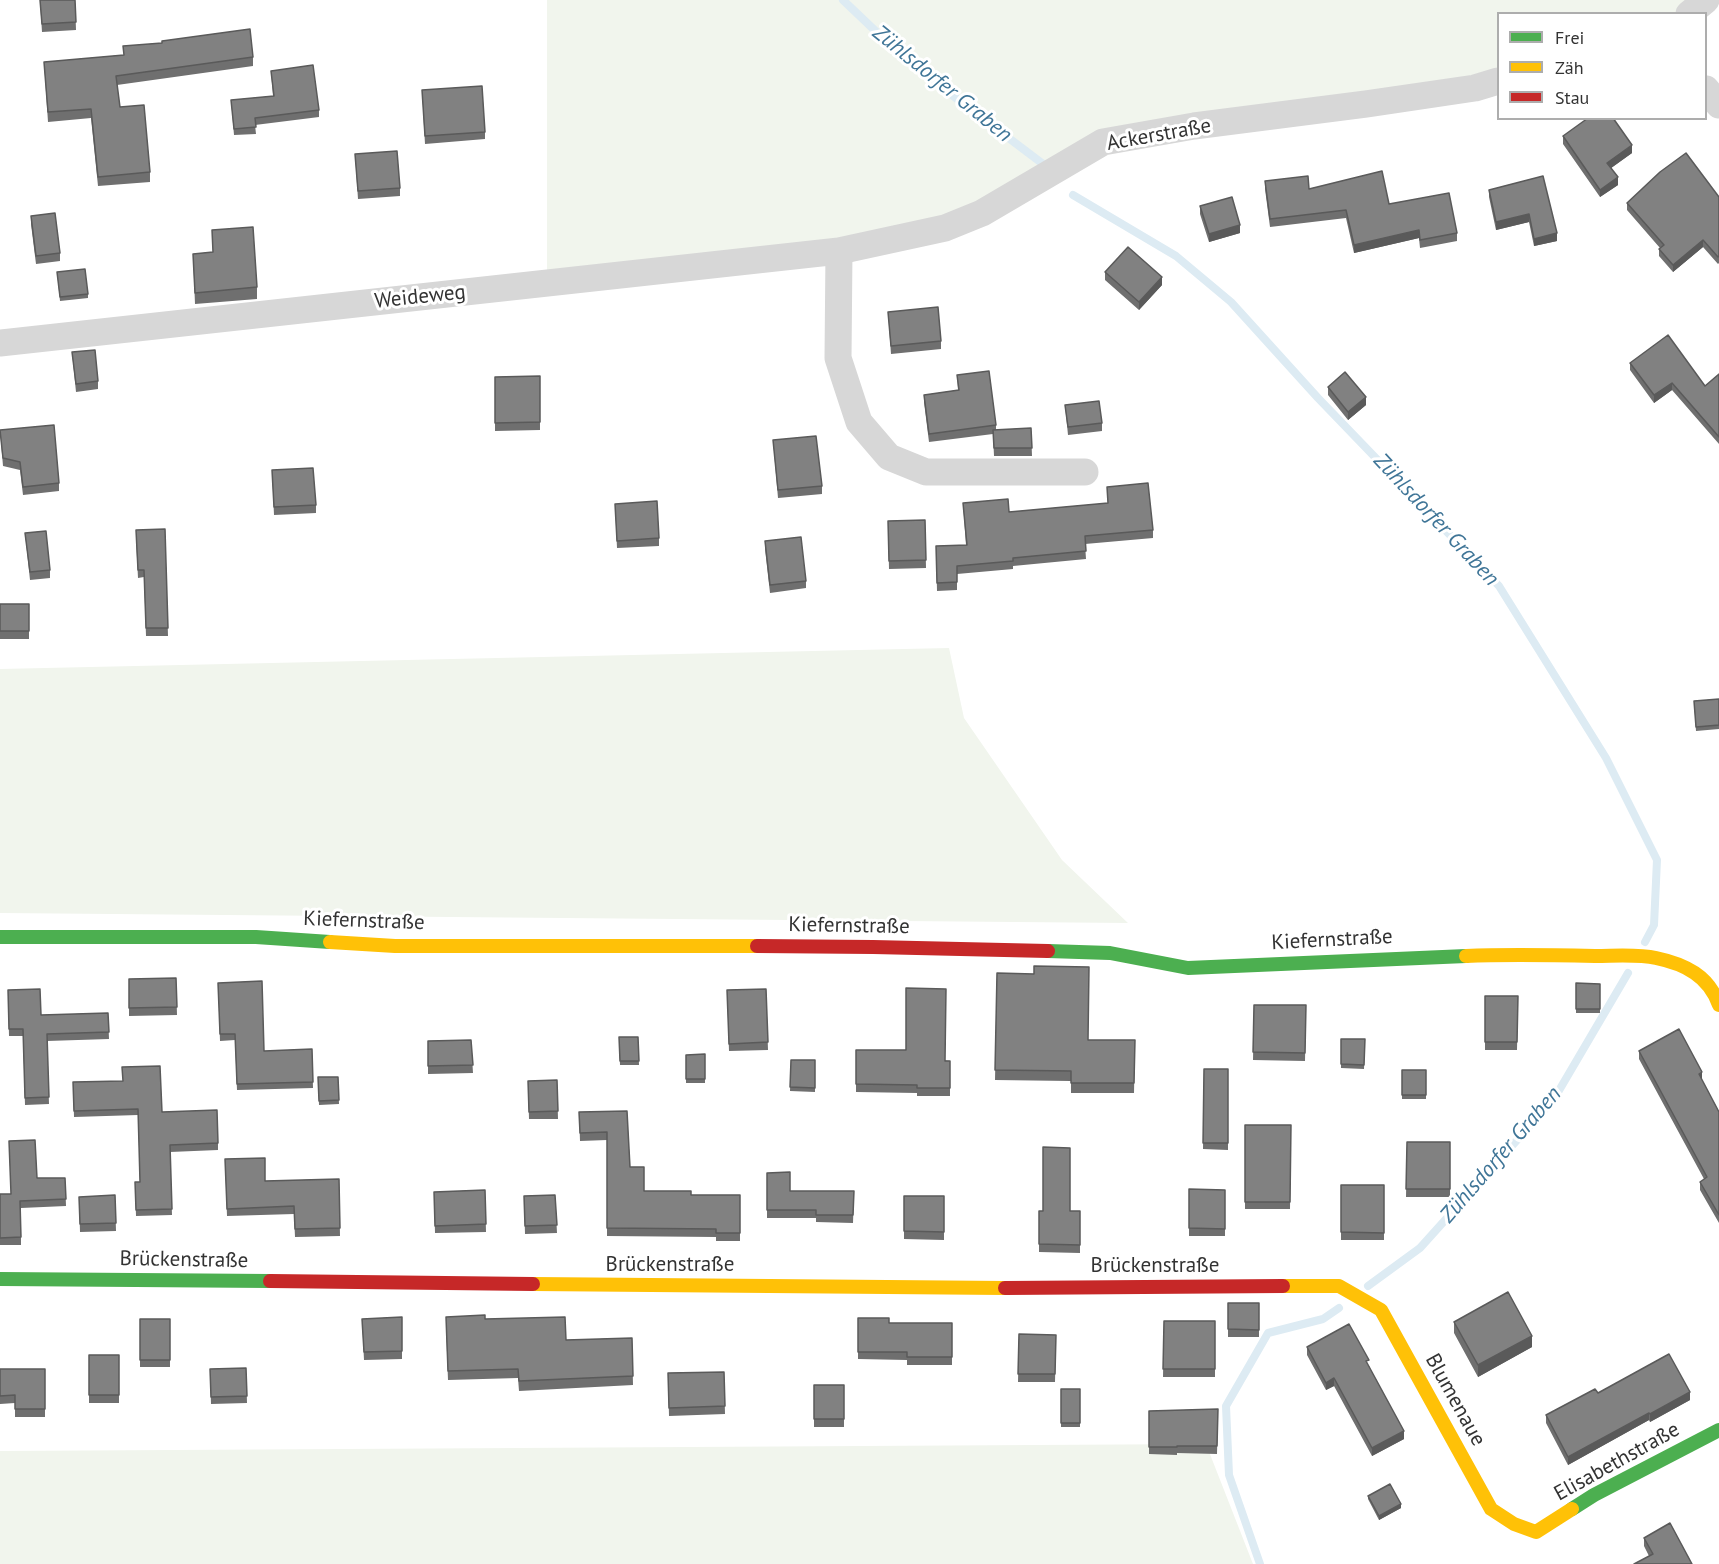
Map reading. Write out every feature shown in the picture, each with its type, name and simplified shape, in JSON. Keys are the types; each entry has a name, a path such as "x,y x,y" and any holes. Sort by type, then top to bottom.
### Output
{"street":[{"path":"1692,12 1707,0"},
{"name":"Ackerstraße","path":"839,251 945,228 982,213 1103,142 1194,126 1366,105 1475,88 1497,81"},
{"path":"1707,90 1719,105"},
{"path":"839,251 838,358 858,422 889,457 926,472 1085,472"},
{"name":"Weideweg","path":"0,343 839,251"},
{"name":"Kiefernstraße","path":"0,937 256,937 395,946 873,947 1110,953 1188,968 1500,954 1653,957 1693,971 1705,980 1717,995 1719,1005"},
{"name":"Brückenstraße","path":"0,1279 978,1288 1339,1286"},
{"name":"Blumenaue","path":"1339,1286 1381,1310 1491,1509 1514,1524 1536,1532"},
{"name":"Elisabethstraße","path":"1536,1532 1594,1495 1719,1430"}],"shaded area":[{"path":"547,0 1706,0 1690,12 1497,12 1497,74 1103,142 942,224 547,278"},
{"path":"949,648 964,718 1062,860 1128,923 0,913 0,669"},
{"path":"1206,1444 1253,1564 0,1564 0,1451"}],"building":[{"path":"40,0 75,0 76,22 42,24"},
{"path":"250,29 253,57 116,76 120,107 144,105 150,172 98,177 91,109 48,112 44,62 124,55 123,46 162,43 162,41"},
{"path":"313,65 319,110 255,118 256,127 234,129 231,100 274,96 271,71"},
{"path":"482,86 485,132 425,136 422,90"},
{"path":"1585,120 1614,120 1632,145 1607,163 1618,177 1600,190 1563,136"},
{"path":"397,151 400,188 358,191 355,154"},
{"path":"1686,153 1719,197 1719,256 1703,240 1673,265 1659,249 1664,245 1627,203 1660,172"},
{"path":"1382,171 1389,204 1449,193 1457,233 1420,240 1419,230 1354,245 1346,210 1270,219 1265,181 1308,176 1309,189"},
{"path":"1543,176 1557,233 1534,239 1529,214 1496,222 1489,190"},
{"path":"1232,197 1240,225 1209,234 1200,206"},
{"path":"55,213 60,253 36,256 31,216"},
{"path":"253,227 257,287 195,293 193,254 213,252 212,230"},
{"path":"1128,247 1162,277 1139,302 1105,272"},
{"path":"85,269 88,294 60,297 57,272"},
{"path":"938,307 941,341 891,346 888,312"},
{"path":"1668,335 1705,386 1719,374 1719,437 1672,383 1654,395 1630,363"},
{"path":"95,350 98,381 76,384 72,352"},
{"path":"989,371 996,425 929,434 924,395 959,390 957,375"},
{"path":"1345,372 1366,397 1348,412 1328,387"},
{"path":"540,376 540,422 495,423 495,377"},
{"path":"1099,401 1102,423 1068,427 1065,405"},
{"path":"54,425 59,483 23,487 20,462 3,458 0,430"},
{"path":"1031,428 1032,448 994,448 993,430"},
{"path":"816,436 822,486 778,490 773,440"},
{"path":"313,468 316,505 274,507 272,470"},
{"path":"1148,483 1153,530 1085,536 1086,551 957,566 957,582 937,583 936,546 967,545 963,503 1008,499 1009,512 1108,503 1107,487"},
{"path":"657,501 659,538 617,541 615,504"},
{"path":"925,520 926,560 889,561 888,521"},
{"path":"165,529 168,628 146,628 144,570 138,570 136,530"},
{"path":"46,531 50,570 30,572 25,533"},
{"path":"801,537 806,581 770,585 765,541"},
{"path":"0,604 29,604 29,631 0,631"},
{"path":"1719,699 1719,725 1696,727 1694,701"},
{"path":"1034,966 1089,967 1088,1040 1135,1040 1134,1083 1071,1083 1071,1071 995,1070 997,973 1034,974"},
{"path":"176,978 177,1007 129,1008 129,979"},
{"path":"262,981 264,1051 312,1049 313,1082 237,1084 235,1034 220,1034 218,983"},
{"path":"1576,983 1600,984 1600,1009 1576,1009"},
{"path":"906,988 946,989 945,1061 950,1061 950,1088 856,1084 856,1050 906,1050"},
{"path":"40,989 41,1015 108,1013 109,1032 47,1034 49,1097 25,1098 23,1029 9,1029 8,990"},
{"path":"766,989 768,1042 729,1044 727,990"},
{"path":"1485,996 1518,996 1517,1042 1485,1042"},
{"path":"1254,1005 1306,1005 1305,1053 1253,1052"},
{"path":"1679,1029 1702,1072 1699,1074 1719,1112 1719,1215 1700,1182 1707,1177 1639,1051"},
{"path":"619,1037 638,1037 639,1061 620,1061"},
{"path":"1341,1039 1365,1039 1364,1065 1341,1064"},
{"path":"471,1040 473,1065 428,1066 428,1041"},
{"path":"705,1054 705,1079 686,1079 686,1055"},
{"path":"791,1060 815,1060 815,1088 790,1087"},
{"path":"160,1066 162,1112 217,1110 218,1143 170,1145 172,1209 136,1210 135,1182 140,1182 138,1109 74,1111 73,1082 123,1081 122,1067"},
{"path":"1204,1069 1228,1069 1228,1143 1203,1143"},
{"path":"1402,1070 1426,1070 1426,1095 1402,1095"},
{"path":"318,1077 338,1077 339,1100 319,1101"},
{"path":"557,1080 558,1111 529,1112 528,1081"},
{"path":"627,1111 630,1167 644,1167 644,1191 691,1191 691,1195 740,1195 740,1233 716,1233 716,1229 607,1228 607,1132 580,1133 579,1112"},
{"path":"1245,1125 1291,1125 1290,1202 1245,1202"},
{"path":"35,1140 37,1178 65,1178 66,1199 20,1201 21,1237 0,1238 0,1194 11,1194 9,1141"},
{"path":"1407,1142 1450,1142 1450,1189 1406,1189"},
{"path":"1043,1147 1070,1148 1070,1211 1080,1211 1080,1245 1039,1244 1039,1211 1043,1211"},
{"path":"265,1158 265,1181 339,1179 340,1228 295,1229 294,1206 227,1209 225,1159"},
{"path":"790,1172 790,1191 854,1191 853,1215 816,1215 816,1210 767,1210 767,1173"},
{"path":"1341,1185 1384,1185 1384,1233 1341,1232"},
{"path":"1189,1189 1225,1190 1225,1229 1189,1228"},
{"path":"485,1190 486,1224 435,1226 434,1192"},
{"path":"115,1195 116,1223 80,1224 79,1197"},
{"path":"555,1195 557,1225 525,1226 524,1196"},
{"path":"904,1196 944,1196 944,1232 904,1231"},
{"path":"1508,1292 1532,1336 1478,1365 1454,1322"},
{"path":"1228,1303 1259,1303 1259,1330 1228,1329"},
{"path":"485,1315 485,1319 565,1317 566,1340 632,1338 633,1376 519,1381 518,1369 448,1371 446,1317"},
{"path":"402,1317 402,1351 364,1352 362,1319"},
{"path":"858,1318 889,1318 889,1323 952,1323 952,1357 907,1357 907,1352 858,1352"},
{"path":"140,1319 170,1319 170,1360 140,1360"},
{"path":"1164,1321 1215,1321 1215,1369 1163,1369"},
{"path":"1349,1324 1404,1431 1372,1448 1334,1378 1326,1383 1307,1347"},
{"path":"1019,1334 1056,1335 1055,1374 1018,1374"},
{"path":"1669,1354 1690,1392 1568,1457 1546,1415 1595,1389 1598,1393"},
{"path":"89,1355 119,1355 119,1395 89,1395"},
{"path":"246,1368 247,1396 211,1397 210,1369"},
{"path":"0,1369 45,1369 45,1409 15,1409 15,1395 0,1396"},
{"path":"724,1372 725,1406 669,1408 668,1373"},
{"path":"814,1385 844,1385 844,1419 814,1419"},
{"path":"1061,1389 1080,1389 1080,1423 1061,1423"},
{"path":"1218,1409 1217,1446 1149,1447 1149,1411"},
{"path":"1390,1484 1401,1504 1379,1516 1368,1496"},
{"path":"1670,1523 1692,1564 1634,1564 1653,1554 1644,1538"}],"waterway":[{"name":"Zühlsdorfer Graben","path":"843,0 907,61 1043,164"},
{"name":"Zühlsdorfer Graben","path":"1073,195 1176,256 1231,302 1318,398 1499,586 1606,758 1657,860 1654,925 1645,942"},
{"name":"Zühlsdorfer Graben","path":"1368,1286 1420,1248 1554,1099 1628,973"},
{"name":"Zühlsdorfer Graben","path":"1260,1564 1229,1475 1226,1406 1268,1333 1323,1319 1339,1308"}],"traffic: fast":[{"path":"0,937 256,937 330,942"},
{"path":"1048,951 1110,953 1188,968 1466,956"},
{"path":"0,1279 270,1281"},
{"path":"1572,1509 1594,1495 1719,1430"}],"traffic: slow":[{"path":"330,942 395,946 757,946"},
{"path":"1466,956 1642,956 1656,958 1677,964 1695,973 1709,986 1719,1005"},
{"path":"533,1284 1005,1288"},
{"path":"1283,1286 1339,1286 1381,1310 1491,1509 1514,1524 1536,1532 1572,1509"}],"traffic: jam":[{"path":"757,946 1048,951"},
{"path":"270,1281 533,1284"},
{"path":"1005,1288 1283,1286"}]}
